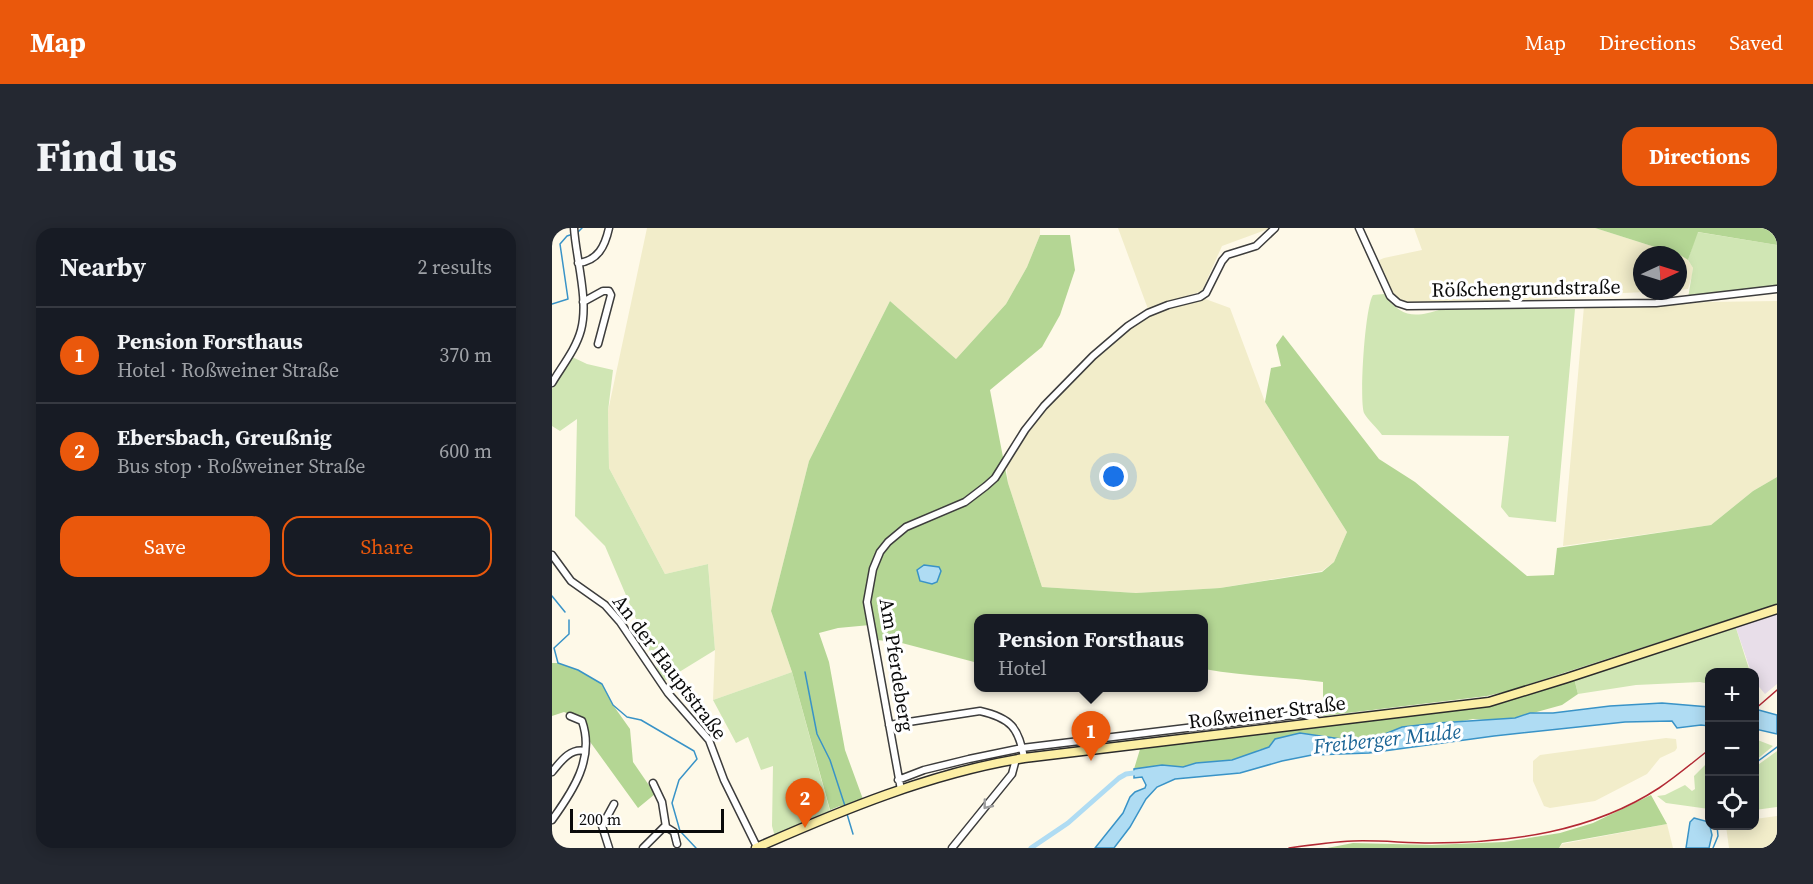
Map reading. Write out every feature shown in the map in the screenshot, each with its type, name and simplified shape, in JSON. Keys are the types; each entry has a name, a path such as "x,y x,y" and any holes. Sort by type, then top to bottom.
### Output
{"main road":[{"name":"Roßweiner Straße","path":"760,847 900,785 1020,758 1489,702 1777,609"}],"street":[{"path":"552,383 582,327 583,302 574,228"},
{"path":"578,263 587,262 603,249 609,228"},
{"name":"Am Pferdeberg","path":"900,785 867,602 873,569 880,552 906,527 965,502 986,486 995,477 1025,430 1044,406 1093,356 1128,326 1148,313 1200,297 1206,293 1227,255 1256,246 1275,228"},
{"name":"Rößchengrundstraße","path":"1359,228 1390,296 1398,303 1418,306 1656,303 1777,289"},
{"path":"583,302 603,291 609,291 611,295 598,344"},
{"name":"An der Hauptstraße","path":"552,555 571,581 606,605 668,693 709,740 728,789 760,847"},
{"path":"900,785 924,770 1022,748 1325,710"},
{"path":"889,725 980,711 1010,723 1020,737 1022,748 1020,758 1012,774 952,848"},
{"path":"1302,714 1315,718 1318,722"},
{"path":"552,820 575,787 581,774 585,751 586,733 582,721 570,716"},
{"path":"1120,736 1122,746"},
{"path":"1066,743 1066,753"},
{"path":"552,772 569,753 576,749 585,751"},
{"path":"653,783 662,802 666,827 674,832 677,844"},
{"path":"609,848 602,826 614,804"},
{"path":"643,848 663,827 666,827"}],"shaded area":[{"path":"647,228 1040,228 1040,235 1027,267 1006,304 956,359 890,301 809,461 771,611 792,672 713,700 715,650 708,564 665,574 609,468 608,411"},
{"path":"1118,228 1271,228 1222,246 1202,291 1148,309"},
{"path":"1414,228 1595,228 1652,246 1633,246 1633,293 1580,295 1516,303 1411,304 1399,301 1394,296 1377,261 1422,250"},
{"path":"1687,259 1693,268 1687,289"},
{"path":"1200,297 1230,308 1265,402 1347,532 1334,562 1322,571 1220,588 1136,593 1042,587 1008,483 1006,461 1025,430 1093,356 1148,313"},
{"path":"1777,301 1777,477 1753,491 1711,525 1563,546 1584,306 1660,306 1706,302"},
{"path":"1777,612 1777,684 1765,694 1759,687 1759,668 1750,668 1735,625"},
{"path":"1666,738 1676,739 1675,751 1660,758 1647,774 1595,801 1550,808 1544,806 1533,781 1533,761 1540,755"},
{"path":"1777,816 1777,848 1729,848 1727,830 1759,830 1759,818"},
{"path":"1667,824 1673,848 1559,848 1562,844"}],"green space":[{"path":"1595,228 1777,228 1777,245 1698,232 1688,260 1687,246 1652,246"},
{"path":"1697,232 1777,245 1777,288 1688,298 1693,268 1688,260"},
{"path":"1040,235 1070,235 1075,270 1060,315 1042,347 990,390 1008,483 1042,587 1136,593 1220,588 1322,572 1334,562 1347,532 1265,402 1271,368 1281,366 1276,345 1283,335 1379,459 1415,482 1527,576 1554,575 1557,548 1711,525 1753,491 1777,477 1777,604 1508,691 1487,696 1323,716 1323,682 1208,670 1208,614 974,614 974,662 898,642 877,640 875,628 870,625 838,628 819,633 829,662 845,750 864,802 843,810 840,806 830,810 792,672 771,611 809,461 890,301 956,359 1006,304 1027,267"},
{"path":"1384,294 1396,308 1416,315 1442,309 1575,309 1556,522 1509,517 1501,507 1509,436 1382,435 1366,416 1362,390 1368,316 1373,295"},
{"path":"568,355 587,364 613,370 608,411 609,468 665,574 708,564 715,650 663,682 605,546 575,516 577,419 560,431 552,426 552,389"},
{"path":"1735,625 1749,668 1705,668 1705,683 1636,685 1578,694 1574,678"},
{"path":"552,663 578,670 602,684 630,729 633,762 655,794 638,808 588,739 588,728 584,720 564,712 552,716"},
{"path":"792,672 831,815 775,837 772,826 773,766 761,770 748,737 736,743 713,700"},
{"path":"1574,678 1578,694 1562,705 1515,718 1473,719 1402,727 1385,734 1348,740 1300,733 1252,754 1232,760 1196,763 1183,767 1162,765 1134,769 1141,746 1434,711"},
{"path":"1759,741 1773,746 1759,758"},
{"path":"1777,751 1777,807 1759,809 1759,764"},
{"path":"1705,765 1705,808 1666,803 1657,796 1665,795 1685,785 1692,791 1695,789 1694,776"},
{"path":"1651,795 1667,824 1562,843 1559,848 1327,848 1353,843 1432,845 1504,842 1560,833 1593,823"}],"water":[{"path":"924,565 939,567 941,571 937,582 932,584 920,581 917,570"},
{"name":"Freiberger Mulde","path":"1662,703 1705,707 1705,726 1677,728 1672,721 1625,722 1494,736 1369,753 1312,755 1240,773 1175,779 1157,787 1146,799 1130,827 1114,848 1095,848 1123,813 1130,797 1145,788 1142,777 1134,778 1134,769 1162,765 1183,767 1196,763 1232,760 1269,747 1275,739 1300,733 1348,740 1385,734 1402,727 1515,718 1530,713 1553,713"},
{"path":"1759,710 1777,715 1777,734 1759,730"},
{"path":"1694,818 1705,821 1705,830 1711,830 1712,835 1709,848 1686,848 1690,822"}],"waterway":[{"path":"577,233 582,228"},
{"path":"552,304 568,299 560,244 570,235"},
{"path":"552,596 565,612"},
{"path":"569,620 569,634 554,648 558,663 578,670 602,684 613,705 627,717 641,720 694,751 697,759 679,780 672,803 680,831 696,848"},
{"path":"805,672 817,734 830,760 845,806"},
{"path":"1759,760 1777,747"},
{"path":"1031,848 1068,823 1119,778 1126,774 1141,772"},
{"path":"847,814 853,834"},
{"path":"1713,848 1718,836 1717,830"}],"railway":[{"path":"1759,706 1777,690"},
{"path":"1289,848 1353,841 1421,843 1490,841 1549,832 1578,825 1633,803 1659,788 1705,753"}],"place":[{"name":"Pension Forsthaus","path":"1091,761"},
{"name":"Ebersbach, Greußnig","path":"805,828"}]}
